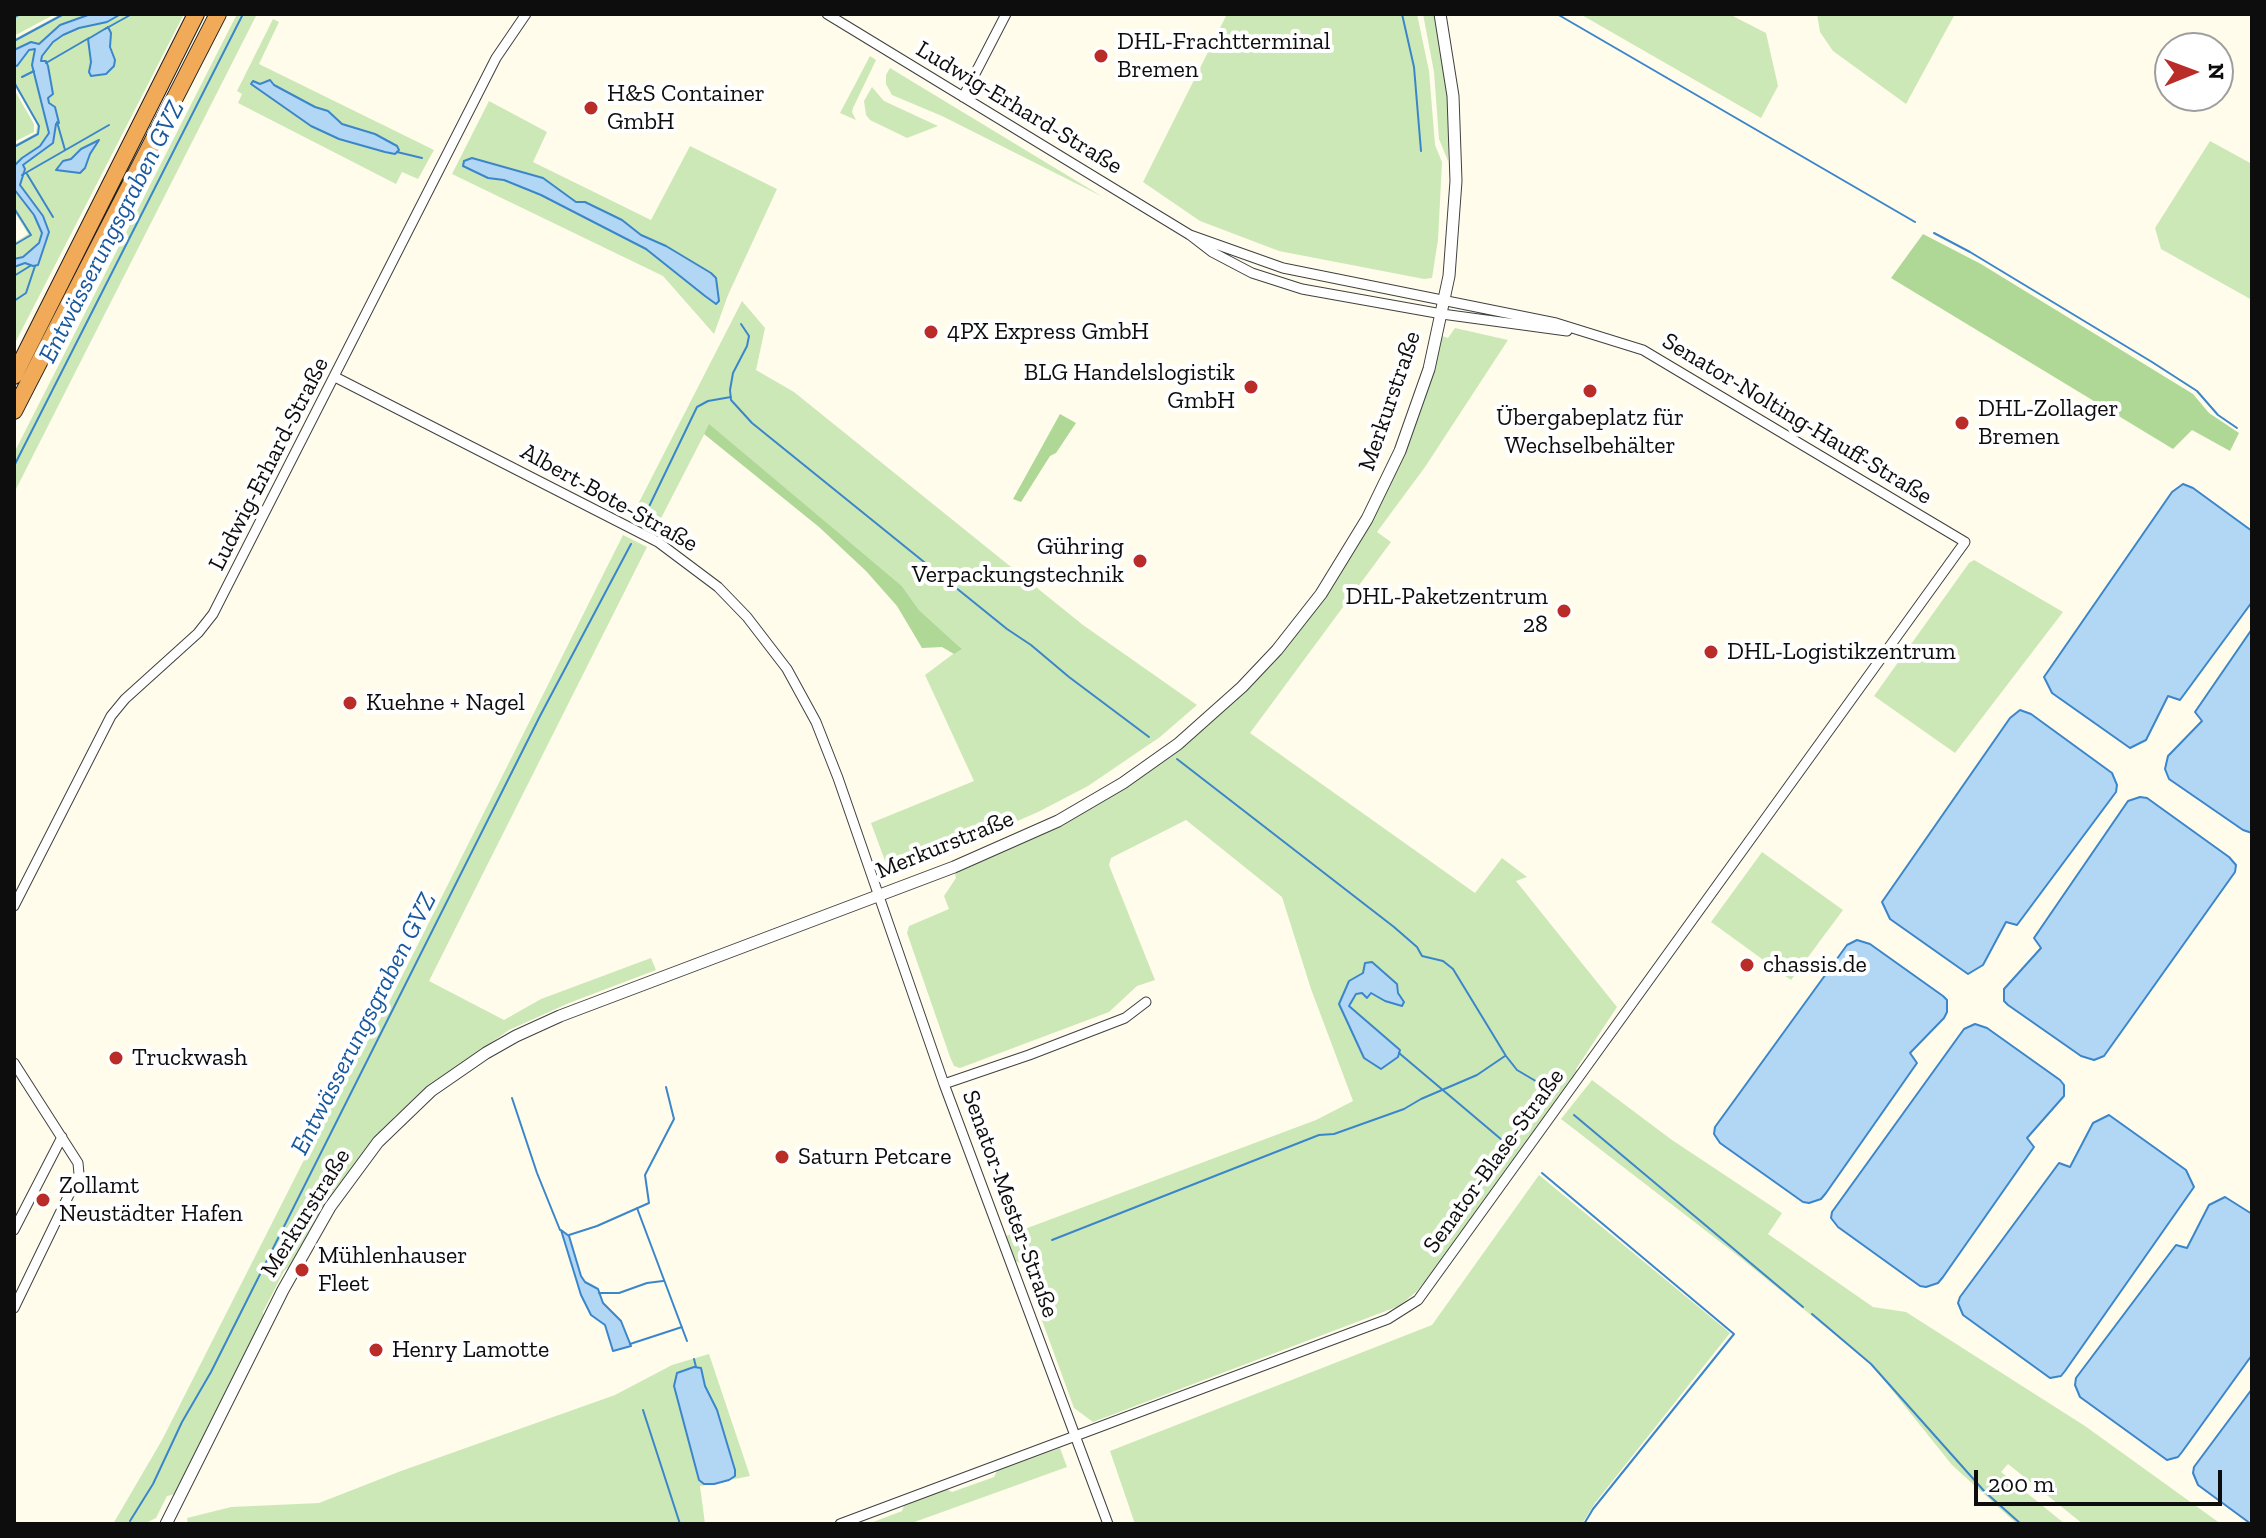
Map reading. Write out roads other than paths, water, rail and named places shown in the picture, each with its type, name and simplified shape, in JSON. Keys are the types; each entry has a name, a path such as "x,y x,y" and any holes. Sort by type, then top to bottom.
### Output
{"highway":[{"path":"14,376 196,14"},
{"path":"14,411 218,14"}],"street":[{"name":"Ludwig-Erhard-Straße","path":"14,906 111,716 125,699 198,633 213,614 496,58 526,14"},
{"name":"Ludwig-Erhard-Straße","path":"827,14 1232,263 1302,289 1442,314"},
{"path":"963,97 1006,14"},
{"name":"Merkurstraße","path":"168,1521 283,1290 324,1217 378,1142 413,1106 457,1071 516,1036 605,998 878,896 1027,836 1091,803 1178,744 1242,687 1306,614 1367,519 1409,427 1429,369 1442,314 1452,239 1456,139 1453,96 1440,14"},
{"name":"Ludwig-Erhard-Straße","path":"1190,235 1283,268 1445,300"},
{"name":"Senator-Nolting-Hauff-Straße","path":"1445,300 1556,323 1606,337"},
{"name":"Senator-Nolting-Hauff-Straße","path":"1442,314 1638,343 1965,542"},
{"name":"Albert-Bote-Straße","path":"335,377 623,523 676,554 718,587 767,641 804,697 838,778 878,896"},
{"name":"Senator-Blase-Straße","path":"840,1524 1388,1319 1418,1300 1965,542"},
{"name":"Senator-Mester-Straße","path":"878,896 944,1084 1108,1524"},
{"path":"944,1084 1125,1018 1146,1002"},
{"path":"14,1063 78,1163 79,1174 14,1308"},
{"path":"14,1230 62,1137"}],"water":[{"path":"121,14 107,22 63,35 42,56 41,61 46,61 48,66 53,94 48,98 49,103 55,107 59,123 56,124 53,143 23,165 25,169 20,185 43,216 49,232 38,265 25,263 14,267 14,259 23,257 39,243 42,233 34,215 14,189 14,166 40,146 49,133 32,65 35,49 29,50 17,66 14,65 14,50 31,42 39,44 60,25 88,15"},
{"path":"108,27 114,66 106,74 91,76 88,39"},
{"path":"270,80 315,107 328,111 342,124 375,134 399,150 395,154 385,152 339,139 311,126 251,84 253,81 260,84"},
{"path":"99,140 80,173 56,170 63,161"},
{"path":"472,158 543,178 576,202 585,202 622,220 641,235 711,273 716,278 719,301 716,304 646,249 541,195 504,180 488,178 463,166 464,161"},
{"path":"2183,484 2252,531 2252,602 2180,700 2168,696 2146,740 2130,748 2052,693 2044,677 2172,492"},
{"path":"2252,629 2252,833 2169,779 2165,769 2168,756 2202,721 2195,712"},
{"path":"2020,710 2031,714 2112,773 2117,785 2116,792 2017,925 2006,922 1983,965 1968,974 1890,919 1882,902 2010,718"},
{"path":"2147,798 2229,857 2236,865 2235,872 2104,1056 2094,1060 2081,1056 2008,1005 2004,1001 2004,989 2041,948 2034,938 2128,801"},
{"path":"1857,940 1870,944 1943,996 1947,1000 1947,1012 1910,1053 1917,1063 1826,1193 1821,1199 1803,1202 1720,1143 1714,1134 1715,1127 1847,945"},
{"path":"1372,962 1397,984 1404,1002 1402,1006 1371,993 1367,998 1362,993 1356,994 1349,1006 1400,1050 1398,1057 1381,1069 1364,1058 1339,1004 1349,981 1363,973 1365,963"},
{"path":"1975,1024 1987,1028 2060,1080 2064,1085 2064,1096 2027,1138 2034,1147 1943,1277 1938,1283 1920,1286 1838,1227 1831,1218 1832,1212 1964,1029"},
{"path":"2109,1115 2186,1170 2194,1187 2065,1371 2061,1376 2050,1378 1963,1315 1958,1303 2059,1163 2070,1167 2093,1123"},
{"path":"2225,1197 2252,1214 2252,1355 2178,1457 2167,1460 2080,1397 2075,1385 2076,1378 2176,1245 2187,1248 2209,1205"},
{"path":"561,1230 569,1236 581,1276 598,1289 603,1303 621,1321 631,1346 613,1351 605,1325 591,1315 581,1295"},
{"path":"694,1367 701,1368 735,1470 735,1476 729,1480 714,1484 704,1484 699,1480 674,1386 677,1373"},
{"path":"2252,1389 2251,1524 2198,1485 2193,1473 2194,1467"}],"waterway":[{"path":"14,18 20,14"},
{"path":"14,41 64,14"},
{"path":"105,29 132,14"},
{"name":"Entwässerungsgraben GVZ","path":"14,466 243,14"},
{"name":"Entwässerungsgraben GVZ","path":"1402,14 1414,67 1421,151"},
{"path":"1557,14 1915,222"},
{"path":"46,63 89,38"},
{"path":"22,77 34,71"},
{"path":"14,82 39,126 38,134 14,147"},
{"path":"57,122 65,150"},
{"path":"22,175 109,125"},
{"path":"397,152 422,158"},
{"path":"27,174 53,217"},
{"path":"14,208 31,235 14,245"},
{"path":"1934,233 2152,362 2197,391 2218,415 2237,428"},
{"path":"14,276 30,266"},
{"path":"14,301 26,293 35,266"},
{"path":"741,324 749,336 733,373 731,400 752,423 1007,629 1149,737"},
{"name":"Entwässerungsgraben GVZ","path":"644,517 697,407 708,401 731,397"},
{"name":"Entwässerungsgraben GVZ","path":"130,1521 153,1484 182,1422 211,1372 540,716 631,544"},
{"path":"1177,759 1394,927 1417,947 1422,956 1443,961 1453,969 1506,1056 1517,1070 1539,1083 1550,1095"},
{"path":"1399,1053 1502,1140"},
{"path":"1052,1240 1319,1135 1334,1134 1404,1109 1477,1075 1505,1056"},
{"path":"569,1235 649,1203 645,1175 674,1119 666,1087"},
{"path":"512,1098 560,1230"},
{"path":"1574,1115 1803,1307"},
{"path":"1542,1173 1734,1334 1584,1524"},
{"path":"637,1208 687,1341"},
{"path":"599,1293 619,1293 663,1281"},
{"path":"1812,1314 1871,1364 1985,1492 2021,1524"},
{"path":"630,1344 682,1327"},
{"path":"694,1359 696,1367"},
{"path":"643,1410 680,1524"}],"place":[{"name":"DHL-Frachtterminal Bremen","path":"1101,56"},
{"name":"H&S Container GmbH","path":"591,108"},
{"name":"4PX Express GmbH","path":"931,332"},
{"name":"BLG Handelslogistik GmbH","path":"1251,387"},
{"name":"Übergabeplatz für Wechselbehälter","path":"1590,391"},
{"name":"DHL-Zollager Bremen","path":"1962,423"},
{"name":"Gühring Verpackungstechnik","path":"1140,561"},
{"name":"DHL-Paketzentrum 28","path":"1564,611"},
{"name":"DHL-Logistikzentrum","path":"1711,652"},
{"name":"Kuehne + Nagel","path":"350,703"},
{"name":"chassis.de","path":"1747,965"},
{"name":"Truckwash","path":"116,1058"},
{"name":"Saturn Petcare","path":"782,1157"},
{"name":"Zollamt Neustädter Hafen","path":"43,1200"},
{"name":"Mühlenhauser Fleet","path":"302,1270"},
{"name":"Henry Lamotte","path":"376,1350"}]}
